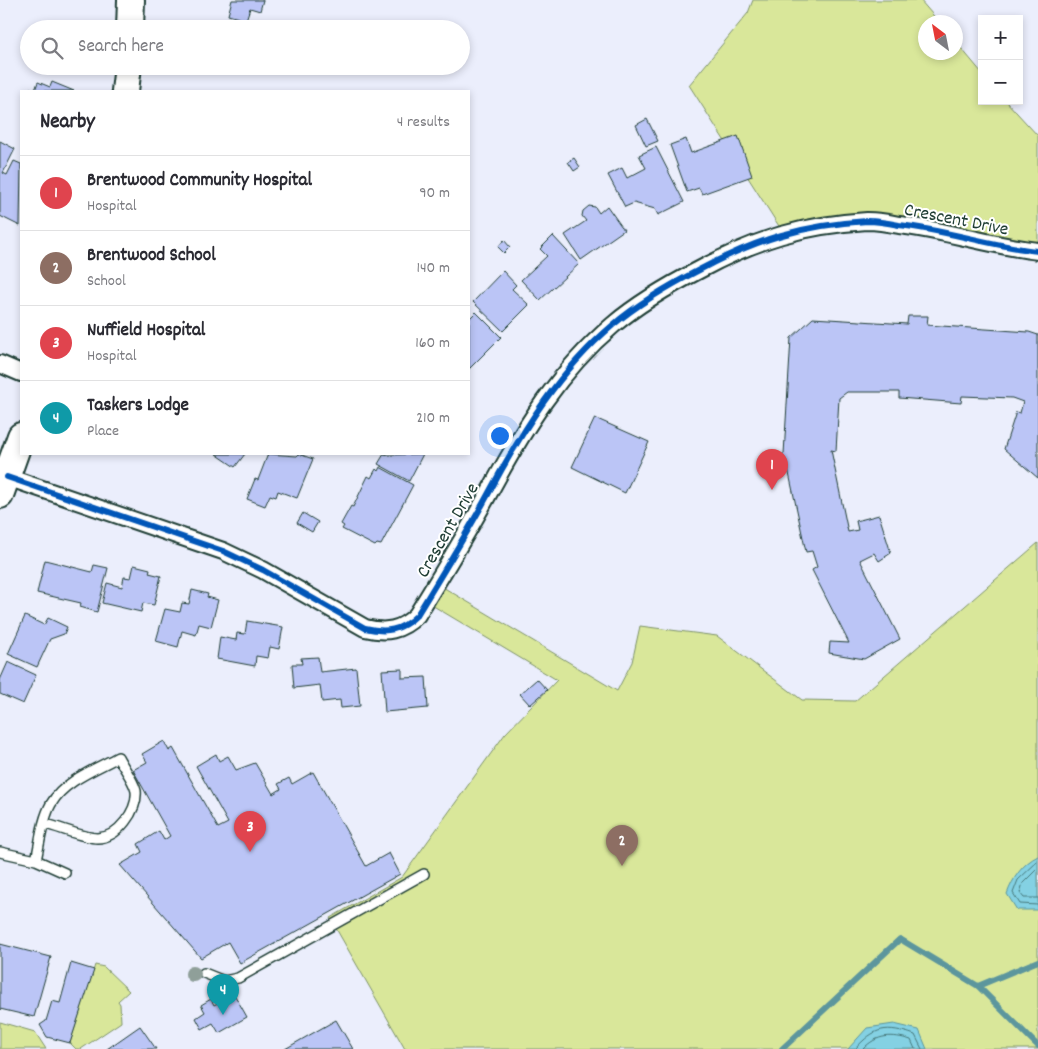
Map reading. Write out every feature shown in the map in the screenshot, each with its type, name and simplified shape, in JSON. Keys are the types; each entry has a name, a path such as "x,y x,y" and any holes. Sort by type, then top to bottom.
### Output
{"main road":[{"path":"130,20 131,0"},
{"path":"125,90 127,75"},
{"path":"3,486 20,439"}],"street":[{"name":"Crescent Drive","path":"3,486 223,551 262,570 364,628 381,632 406,626 417,615 521,434 555,385 613,325 639,304 673,284 741,248 799,229 869,221 930,228 1014,248 1038,251"},
{"path":"0,364 20,373"}],"lane":[{"path":"36,860 45,824 51,804 76,780 118,757 136,789 136,801 127,820 114,832 98,838 45,824"},
{"path":"0,852 36,860 65,873"},
{"path":"204,973 224,981 238,978 424,874"}],"green space":[{"path":"753,0 920,0 933,15 918,15 918,60 963,60 963,50 978,68 978,105 1010,105 1038,136 1038,251 869,221 784,234 689,85 748,13"},
{"path":"1038,543 1038,1049 405,1049 330,918 402,877 505,734 557,680 425,601 436,583 617,691 632,662 640,626 717,636 802,700 855,701"},
{"path":"95,965 104,967 129,991 118,1001 120,1004 121,1022 81,1049 76,1049 70,1043"},
{"path":"0,1022 35,1032 46,1049 0,1049"}],"water":[{"path":"1038,856 1038,910 1017,910 1007,894 1019,872 1027,863"},
{"path":"894,1024 919,1030 927,1049 848,1049 867,1028"}],"building":[{"path":"232,0 263,0 260,11 250,8 246,20 228,15"},
{"path":"38,82 50,87 52,82 72,90 35,90"},
{"path":"647,119 658,141 646,146 636,125"},
{"path":"738,136 752,176 702,194 699,188 687,192 670,145 686,139 691,153"},
{"path":"0,141 15,149 3,173 7,175 14,161 20,164 20,226 0,216"},
{"path":"656,147 684,202 658,215 655,209 634,203 625,207 608,175 622,168 627,178 646,168 639,155"},
{"path":"574,158 580,167 574,171 568,162"},
{"path":"589,206 595,207 599,213 607,206 624,230 581,260 565,235 586,221 582,216 583,211"},
{"path":"553,236 579,264 540,300 521,280 547,256 540,249"},
{"path":"504,240 510,247 504,253 498,247"},
{"path":"503,271 516,285 512,289 529,305 503,331 473,302"},
{"path":"476,312 501,337 470,368 470,318"},
{"path":"908,316 928,316 927,325 1029,332 1038,335 1038,478 1004,449 1016,412 1020,413 1023,402 1012,398 962,396 961,403 899,398 899,392 847,392 839,398 836,451 831,450 848,532 858,530 856,521 879,515 891,553 879,561 874,553 860,560 900,639 864,659 829,653 830,642 849,643 812,570 817,567 812,551 806,552 787,464 778,466 776,456 784,454 791,338 813,318 907,324"},
{"path":"595,418 649,442 625,493 572,467"},
{"path":"217,455 244,455 235,467"},
{"path":"268,455 302,455 313,459 297,498 278,491 276,497 270,495 265,506 247,499 255,479 258,480"},
{"path":"383,455 422,455 409,481 378,464"},
{"path":"380,467 413,485 381,545 377,544 375,546 342,529 344,526 341,524 351,506 353,507 368,476 371,478 376,469 378,471"},
{"path":"303,513 318,522 312,532 297,523"},
{"path":"45,560 92,572 94,565 108,568 97,612 80,607 81,603 37,593"},
{"path":"134,565 150,569 149,573 161,576 154,605 143,603 141,612 102,603 107,583 122,587 124,577 131,578"},
{"path":"192,590 208,594 207,597 218,600 211,627 199,624 196,635 182,631 178,647 156,641 165,609 180,612 182,603 189,604"},
{"path":"25,616 44,625 48,618 67,627 64,634 50,639 37,667 8,654"},
{"path":"247,621 283,627 279,649 270,647 268,658 256,656 255,666 217,659 220,637 236,640 237,633 245,634"},
{"path":"318,657 320,672 356,668 360,706 341,708 340,700 322,702 320,685 294,688 292,664 302,664 301,658"},
{"path":"8,662 36,675 23,704 0,694 0,680"},
{"path":"402,669 402,678 426,677 428,708 385,712 382,670"},
{"path":"537,679 547,690 530,705 520,694"},
{"path":"164,741 169,751 173,748 218,828 228,823 196,766 216,754 219,761 228,756 236,770 255,763 273,794 281,789 278,784 289,778 292,784 313,772 366,866 389,853 400,874 240,963 228,942 201,958 120,865 142,852 138,844 159,831 164,840 170,836 133,770 147,762 142,754"},
{"path":"0,944 51,957 34,1017 0,1009"},
{"path":"71,963 94,970 70,1043 47,1037 40,1025 46,1021 52,1001 60,1003"},
{"path":"234,994 247,1017 219,1033 213,1023 202,1029 196,1018 205,1012 201,1005 211,999 214,1005"},
{"path":"336,1020 353,1049 285,1049"},
{"path":"140,1026 156,1049 107,1049"}],"waterway":[{"path":"782,1049 900,939 978,986 1038,1046"},
{"path":"978,986 1038,961"}],"cycle path":[{"path":"7,477 223,551 263,570 365,628 393,629 405,624 417,615 464,537 516,444 559,381 576,361 613,325 645,301 689,275 742,249 781,235 822,226 867,221 934,230 1003,246 1038,251"}],"place":[{"name":"Brentwood Community Hospital","path":"772,490"},
{"name":"Nuffield Hospital","path":"250,852"},
{"name":"Brentwood School","path":"622,866"},
{"name":"Taskers Lodge","path":"223,1015"}]}
